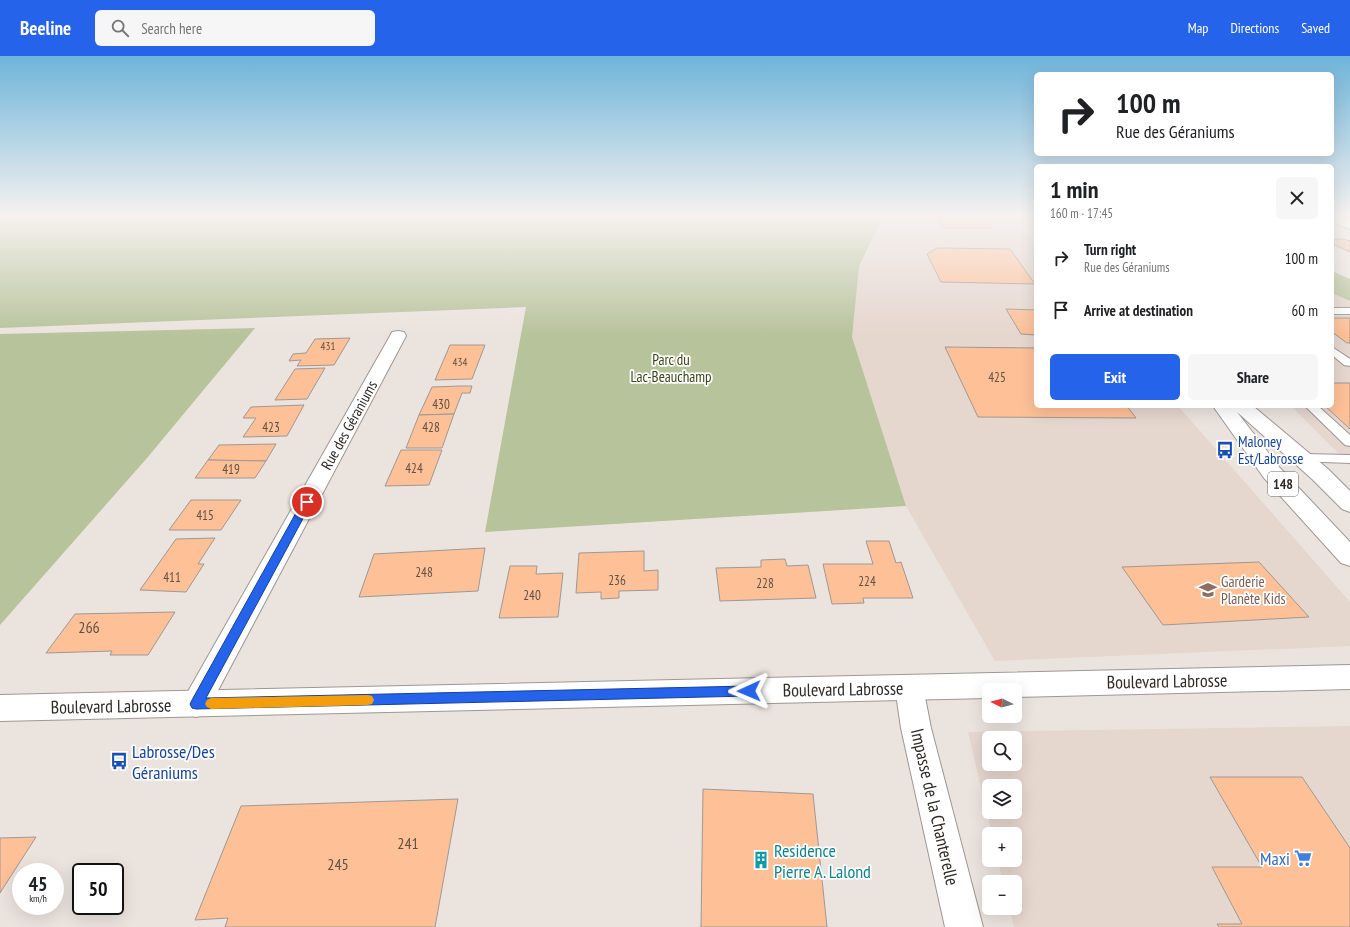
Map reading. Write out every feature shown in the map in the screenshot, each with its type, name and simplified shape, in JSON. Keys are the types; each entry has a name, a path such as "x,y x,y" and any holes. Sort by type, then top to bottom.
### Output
{"main road":[{"name":"Rue des Géraniums","path":"196,704 398,336"},
{"name":"148","path":"1224,408 1272,472 1350,557"},
{"name":"148","path":"1244,408 1348,500"},
{"name":"Boulevard Labrosse","path":"0,708 1350,677"},
{"name":"Impasse de la Chanterelle","path":"909,687 916,728 964,927"}],"lane":[{"path":"1334,311 1350,311"},
{"path":"1334,352 1348,363"},
{"path":"1313,408 1350,442"},
{"path":"1302,458 1350,459"}],"shaded area":[{"path":"827,256 1034,256 1034,408 1180,408 1350,602 1350,646 995,661 906,506 826,257"},
{"path":"1334,294 1350,301 1350,465 1293,408 1334,408"},
{"path":"1350,726 1350,927 1014,927 1011,915 1022,915 1022,875 1001,875 1000,867 1022,867 1022,827 990,827 988,819 1022,819 1022,779 982,779 982,792 968,732 982,732 982,771 1022,771 1022,731"}],"green space":[{"name":"Parc du Lac-Beauchamp","path":"0,256 864,256 859,266 852,337 906,506 485,532 526,307 0,328"},
{"path":"1334,272 1350,279 1350,301 1334,294"},
{"path":"255,328 147,458 0,625 0,334"}],"building":[{"path":"928,256 1015,256 1034,284 941,282"},
{"path":"1006,309 1034,310 1034,335 1021,334"},
{"path":"1334,318 1350,318 1350,343 1347,343 1334,333"},
{"path":"350,338 334,365 297,366 301,360 289,361 293,354 306,353 315,339"},
{"path":"450,345 485,345 472,379 435,380"},
{"path":"945,347 1034,348 1034,408 1128,408 1136,418 978,417"},
{"path":"325,368 307,399 275,400 295,369"},
{"path":"1334,383 1350,383 1350,429 1327,408 1334,408"},
{"path":"472,386 470,393 462,393 454,414 419,415 432,387"},
{"path":"304,405 287,436 243,437 256,418 243,418 251,407"},
{"path":"454,414 442,448 406,448 419,415"},
{"path":"276,444 266,461 208,460 219,445"},
{"path":"401,450 442,450 429,485 385,486"},
{"path":"208,460 266,461 255,478 195,478"},
{"path":"191,500 241,500 221,530 169,530"},
{"path":"215,538 198,564 204,564 186,592 140,590 176,539"},
{"path":"866,541 889,541 896,563 901,562 913,598 863,598 864,603 832,604 823,564 873,564"},
{"path":"485,548 478,591 359,597 374,554"},
{"path":"644,551 644,571 658,570 658,590 619,591 619,598 601,599 601,592 576,593 579,553"},
{"path":"785,559 787,566 808,565 816,598 720,601 716,568 761,567 761,560"},
{"path":"1259,562 1309,617 1163,625 1122,567"},
{"path":"510,566 537,566 536,574 563,573 558,617 499,618"},
{"path":"175,612 148,655 110,655 112,651 46,653 75,614"},
{"name":"Maxi","path":"1210,777 1302,777 1350,848 1350,927 1219,927 1217,924 1242,924 1212,867 1262,867"},
{"name":"Residence Pierre A. Lalond","path":"703,789 813,794 827,927 701,927"},
{"path":"458,799 435,927 225,927 228,918 195,920 241,806"},
{"path":"36,837 19,863 12,863 12,874 0,893 0,838"}],"slow traffic":[{"path":"211,704 368,700"}],"place":[{"name":"Maloney Est/Labrosse","path":"1225,450"},
{"name":"Garderie Planète Kids","path":"1208,590"},
{"name":"Labrosse/Des Géraniums","path":"119,761"},
{"name":"Maxi","path":"1303,858"},
{"name":"Residence Pierre A. Lalond","path":"761,860"}],"route":[{"path":"307,502 196,704 749,691"}]}
